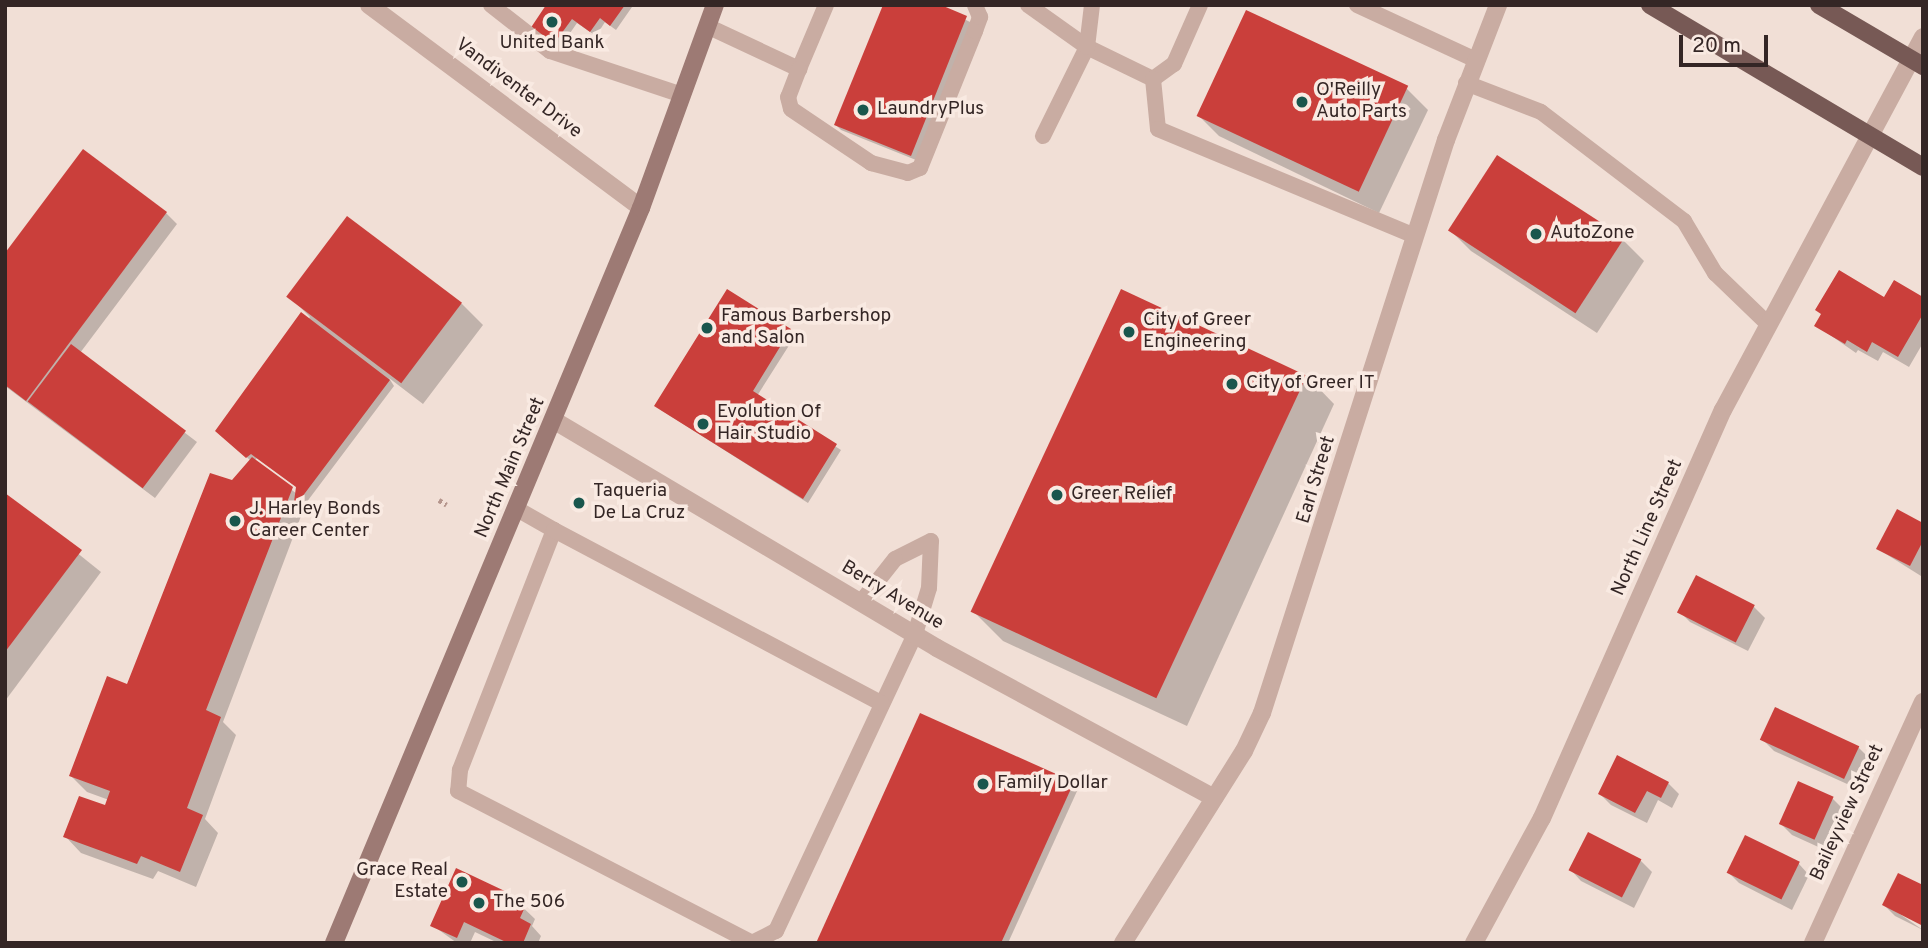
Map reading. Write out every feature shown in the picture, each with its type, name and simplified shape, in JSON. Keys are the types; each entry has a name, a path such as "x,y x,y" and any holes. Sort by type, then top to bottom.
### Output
{"main road":[{"name":"North Main Street","path":"334,943 555,421 641,208 715,5"},
{"path":"1650,5 1923,167"},
{"path":"1819,5 1917,63"}],"street":[{"name":"Vandiventer Drive","path":"369,5 641,208"},
{"name":"Earl Street","path":"1123,943 1244,751 1275,680 1415,236 1466,83 1498,5"},
{"name":"North Line Street","path":"1474,943 1542,818 1723,410 1767,323 1871,134 1917,63 1923,37"},
{"name":"Berry Avenue","path":"555,421 915,634 1214,798"},
{"name":"Baileyview Street","path":"1813,943 1923,702"}],"lane":[{"path":"491,5 550,51 682,95"},
{"path":"826,5 789,97 790,110 871,163 908,173 920,168 980,17 975,5"},
{"path":"1028,5 1087,47 1153,79"},
{"path":"1043,136 1087,47 1092,5"},
{"path":"1153,79 1174,64 1200,5"},
{"path":"1357,5 1476,60"},
{"path":"707,26 799,69"},
{"path":"1153,79 1158,129 1415,236"},
{"path":"1466,83 1541,112 1684,221 1715,272 1767,323"},
{"path":"517,509 882,704"},
{"path":"554,530 460,770 458,790 752,943 776,931 915,634 929,588 931,541 895,559 861,602"}],"path":[{"path":"439,500 447,505"}],"building":[{"name":"United Bank","path":"546,5 625,5 610,26 600,18 590,32 572,19 553,45 530,29"},
{"path":"883,5 941,5 967,16 911,156 834,125"},
{"name":"O'Reilly Auto Parts","path":"1246,10 1408,86 1359,192 1197,116"},
{"path":"83,149 167,212 26,401 5,385 5,253"},
{"name":"AutoZone","path":"1497,155 1624,238 1575,313 1448,230"},
{"path":"347,216 462,303 401,383 286,297"},
{"path":"1839,270 1884,297 1894,280 1923,297 1923,314 1898,357 1872,342 1867,352 1847,340 1845,344 1814,326 1821,314 1815,310"},
{"path":"727,289 791,329 753,391 837,444 803,499 654,406"},
{"path":"1121,289 1307,376 1156,698 971,612"},
{"path":"301,312 390,380 293,509 296,487 251,454 246,458 215,431"},
{"path":"71,344 186,431 143,488 28,402"},
{"path":"252,457 293,487 206,710 221,717 187,808 203,815 180,872 141,856 137,864 63,837 79,796 105,805 110,791 69,776 107,676 127,684 210,473 232,480"},
{"path":"5,493 82,550 5,652"},
{"path":"1897,509 1923,523 1923,541 1910,566 1876,549"},
{"path":"1696,575 1755,605 1736,642 1677,612"},
{"path":"1775,707 1859,746 1844,779 1760,740"},
{"path":"920,713 1074,782 1001,943 816,943"},
{"path":"1617,755 1669,782 1661,798 1647,791 1635,813 1598,794"},
{"path":"1798,781 1834,797 1815,840 1779,824"},
{"path":"1588,832 1641,859 1622,898 1568,870"},
{"path":"1745,835 1800,862 1781,899 1727,873"},
{"name":"The 506","path":"456,868 511,894 509,899 525,907 520,918 531,924 523,943 508,943 464,922 457,938 430,926"},
{"path":"1898,873 1923,885 1923,926 1882,905"}],"place":[{"name":"United Bank","path":"552,22"},
{"name":"O'Reilly Auto Parts","path":"1302,102"},
{"name":"LaundryPlus","path":"863,110"},
{"name":"AutoZone","path":"1536,234"},
{"name":"Famous Barbershop and Salon","path":"707,328"},
{"name":"City of Greer Engineering","path":"1129,332"},
{"name":"City of Greer IT","path":"1232,384"},
{"name":"Evolution Of Hair Studio","path":"703,424"},
{"name":"Greer Relief","path":"1057,495"},
{"name":"Taqueria De La Cruz","path":"579,503"},
{"name":"J. Harley Bonds Career Center","path":"235,521"},
{"name":"Family Dollar","path":"983,784"},
{"name":"Grace Real Estate","path":"462,882"},
{"name":"The 506","path":"479,903"}]}
